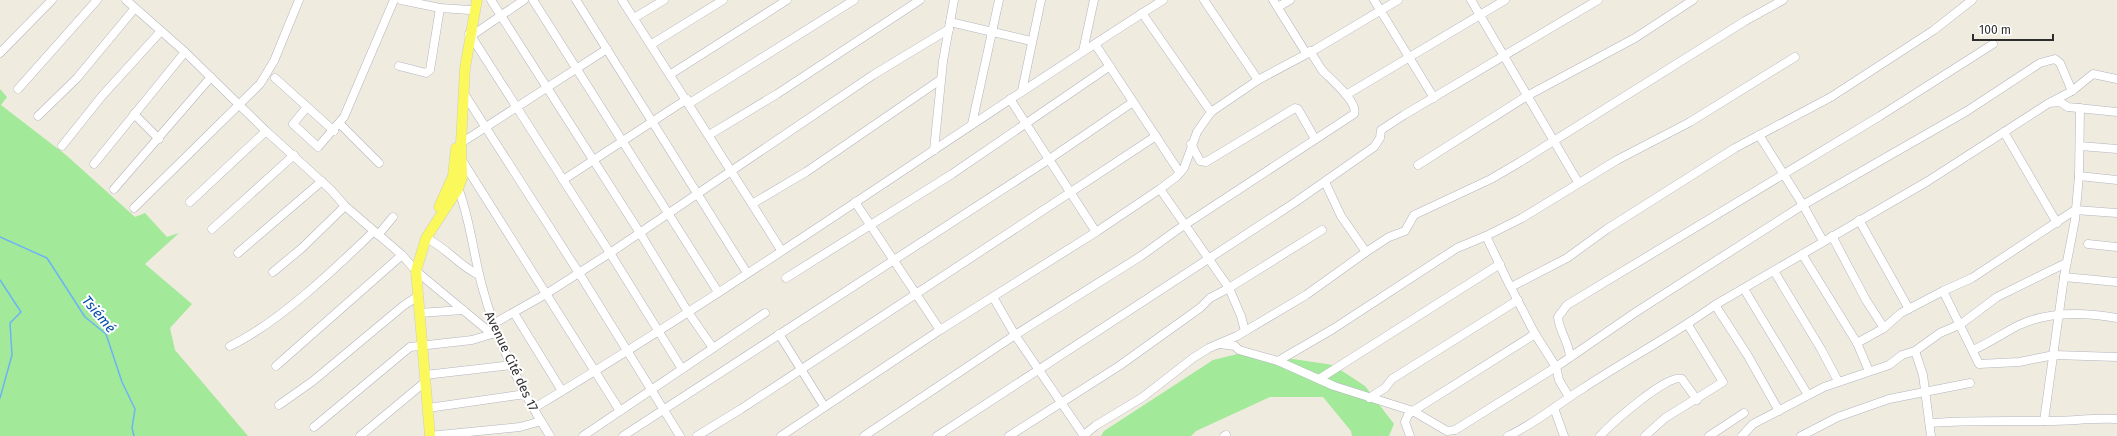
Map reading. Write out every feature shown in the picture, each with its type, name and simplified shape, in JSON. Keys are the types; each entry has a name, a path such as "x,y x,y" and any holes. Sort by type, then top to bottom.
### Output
{"main road":[{"path":"430,436 416,270 434,215 463,162 461,143 463,92 470,35 477,0"},
{"path":"427,237 458,189 456,176 461,68 471,5"}],"street":[{"path":"0,53 52,0"},
{"path":"18,89 97,0"},
{"path":"126,0 185,52 266,131 322,181 345,206 402,255 416,270 463,310 494,333"},
{"path":"134,208 184,161 238,104 260,84 267,73 299,0"},
{"path":"307,107 293,124 318,147 340,124 353,98 394,0"},
{"path":"401,0 440,8 471,5"},
{"path":"491,0 640,233 688,312 713,348"},
{"path":"524,0 470,35 517,106 682,369"},
{"path":"533,0 577,67 667,214 718,292"},
{"path":"576,0 696,195 747,273"},
{"path":"622,0 652,44 781,250"},
{"path":"634,18 664,0"},
{"path":"652,44 723,0"},
{"path":"671,74 787,0"},
{"path":"563,180 652,122 854,0"},
{"path":"709,135 783,90 920,0"},
{"path":"934,150 940,80 954,0"},
{"path":"972,124 999,0"},
{"path":"1022,91 1031,41 1041,0"},
{"path":"1083,51 1094,0"},
{"path":"534,408 659,332 1022,91 1163,0"},
{"path":"1204,0 1258,80"},
{"path":"864,436 1015,335 1141,256 1185,224 1355,113 1346,95 1337,83 1322,70 1308,52 1276,3 1290,0"},
{"path":"1374,0 1434,98"},
{"path":"780,436 940,330 1096,232 1160,189 1184,168 1200,126 1211,112 1258,80 1398,0"},
{"path":"1471,0 1503,57 1555,141 1578,182"},
{"path":"1346,95 1505,0"},
{"path":"937,436 1325,182 1374,146 1380,138 1381,130 1598,0"},
{"path":"1418,165 1527,96 1635,38 1693,0"},
{"path":"993,297 1015,335 1062,402 1083,436 1095,426 1143,397 1180,367 1237,336 1306,295 1389,237 1405,231 1414,215 1490,179 1555,141 1745,21 1783,0"},
{"path":"1511,287 1567,258 1607,229 1759,135 1837,94 1934,30 1972,0"},
{"path":"38,116 77,78 135,8"},
{"path":"399,66 426,73 430,70 440,8"},
{"path":"1142,13 1211,112"},
{"path":"493,324 546,294 610,253 949,25 992,30 1031,41"},
{"path":"62,146 102,96 161,31"},
{"path":"1094,44 1180,173"},
{"path":"1570,357 1570,348 1558,323 1558,317 1567,305 1880,116 1993,44"},
{"path":"461,143 607,49"},
{"path":"94,164 185,52"},
{"path":"1278,361 1333,329 1457,248 1486,236 1522,218 1578,182 1690,122 1795,57"},
{"path":"1220,344 1235,346 1239,350 1278,361 1319,379 1369,398 1413,411 1451,433 1556,368 1570,357 1803,205 1967,111 2040,63 2055,59 2060,63 2072,91"},
{"path":"786,278 952,174 1110,66"},
{"path":"1508,436 1520,434 1569,397 1642,351 1688,325 1715,306 1823,241 1928,181 2049,103 2072,91 2093,74 2117,79"},
{"path":"114,189 159,139 211,77"},
{"path":"275,78 334,131"},
{"path":"752,204 806,172 940,80"},
{"path":"463,92 579,273 680,436"},
{"path":"1010,99 1048,160 1096,232"},
{"path":"623,436 1048,160 1133,102"},
{"path":"2049,103 2060,102 2068,107 2117,112"},
{"path":"1192,144 1200,161 1206,162 1295,108 1298,109 1315,139"},
{"path":"2044,421 2048,382 2054,354 2064,276 2075,220 2079,176 2080,108"},
{"path":"134,114 159,139"},
{"path":"340,124 379,163"},
{"path":"190,202 266,131"},
{"path":"2004,132 2057,223"},
{"path":"1759,135 1803,205 1823,241"},
{"path":"697,436 802,369 1156,136"},
{"path":"2080,146 2117,149"},
{"path":"212,229 294,155"},
{"path":"463,162 620,411"},
{"path":"456,176 465,212"},
{"path":"2079,176 2117,180"},
{"path":"238,252 322,181"},
{"path":"1325,182 1341,216 1366,252"},
{"path":"458,189 465,212"},
{"path":"1160,189 1208,258 1219,277 1229,288 1241,316 1245,331"},
{"path":"854,202 940,330"},
{"path":"273,272 302,248 345,206"},
{"path":"1857,343 1884,328 1894,318 1909,309 1972,278 2076,210 2117,213"},
{"name":"Avenue Cité des 17","path":"465,212 494,333 550,436"},
{"path":"230,346 273,318 376,233 393,217"},
{"path":"1859,220 1909,309"},
{"path":"1009,436 1119,366 1200,308 1210,298 1229,288 1322,230"},
{"path":"1486,236 1535,334 1556,368 1559,380 1569,397"},
{"path":"1832,236 1866,300 1884,328"},
{"path":"427,237 436,242 466,269 479,275"},
{"path":"2088,244 2117,247"},
{"path":"1802,254 1857,343 1869,371"},
{"path":"276,366 402,255"},
{"path":"1319,379 1500,264"},
{"path":"1742,436 1753,424 1808,395 1838,381 1889,365 1902,355 1915,352 1940,333 1961,324 1997,297 2066,264"},
{"path":"1774,271 1821,349 1838,381"},
{"path":"2064,276 2117,282"},
{"path":"1744,289 1808,395"},
{"path":"1943,291 1961,324 1973,350 1976,361 1982,364 2019,362 2054,354 2117,357"},
{"path":"279,405 312,381 403,306 418,296"},
{"path":"1369,398 1385,388 1392,379 1518,300"},
{"path":"1715,306 1748,356 1779,411"},
{"path":"419,313 463,310"},
{"path":"514,313 562,391"},
{"path":"583,436 765,313"},
{"path":"1973,350 1998,339 2017,326 2059,313 2117,318"},
{"path":"1645,436 1666,418 1697,400 1723,382 1688,325"},
{"path":"314,427 410,347 472,340 494,333"},
{"path":"779,334 824,406"},
{"path":"1410,436 1405,422 1413,411 1535,334"},
{"path":"1235,346 1237,336"},
{"path":"1915,352 1923,375 1931,436"},
{"path":"360,436 425,379 512,365"},
{"path":"1600,436 1651,391 1676,378 1682,379 1697,400"},
{"path":"1800,436 1838,417 1889,399 1925,390 1970,382"},
{"path":"428,408 526,394"},
{"path":"1554,408 1564,436"},
{"path":"1709,436 1744,413"},
{"path":"1930,423 2117,419"},
{"path":"430,436 520,427 541,421"}],"green space":[{"path":"0,89 7,97 1,105 66,155 135,217 145,213 167,237 179,233 145,264 192,304 170,328 175,350 248,436 0,436"},
{"path":"1246,352 1333,365 1365,386 1394,424 1389,436 1352,436 1351,431 1323,397 1270,397 1196,431 1191,436 1101,436 1104,431 1213,360"}],"waterway":[{"name":"Tsiémé","path":"0,237 47,258 85,317 106,334 122,382 135,409 132,428 134,436"},
{"path":"0,280 21,312 10,323 12,355 0,398"}]}
